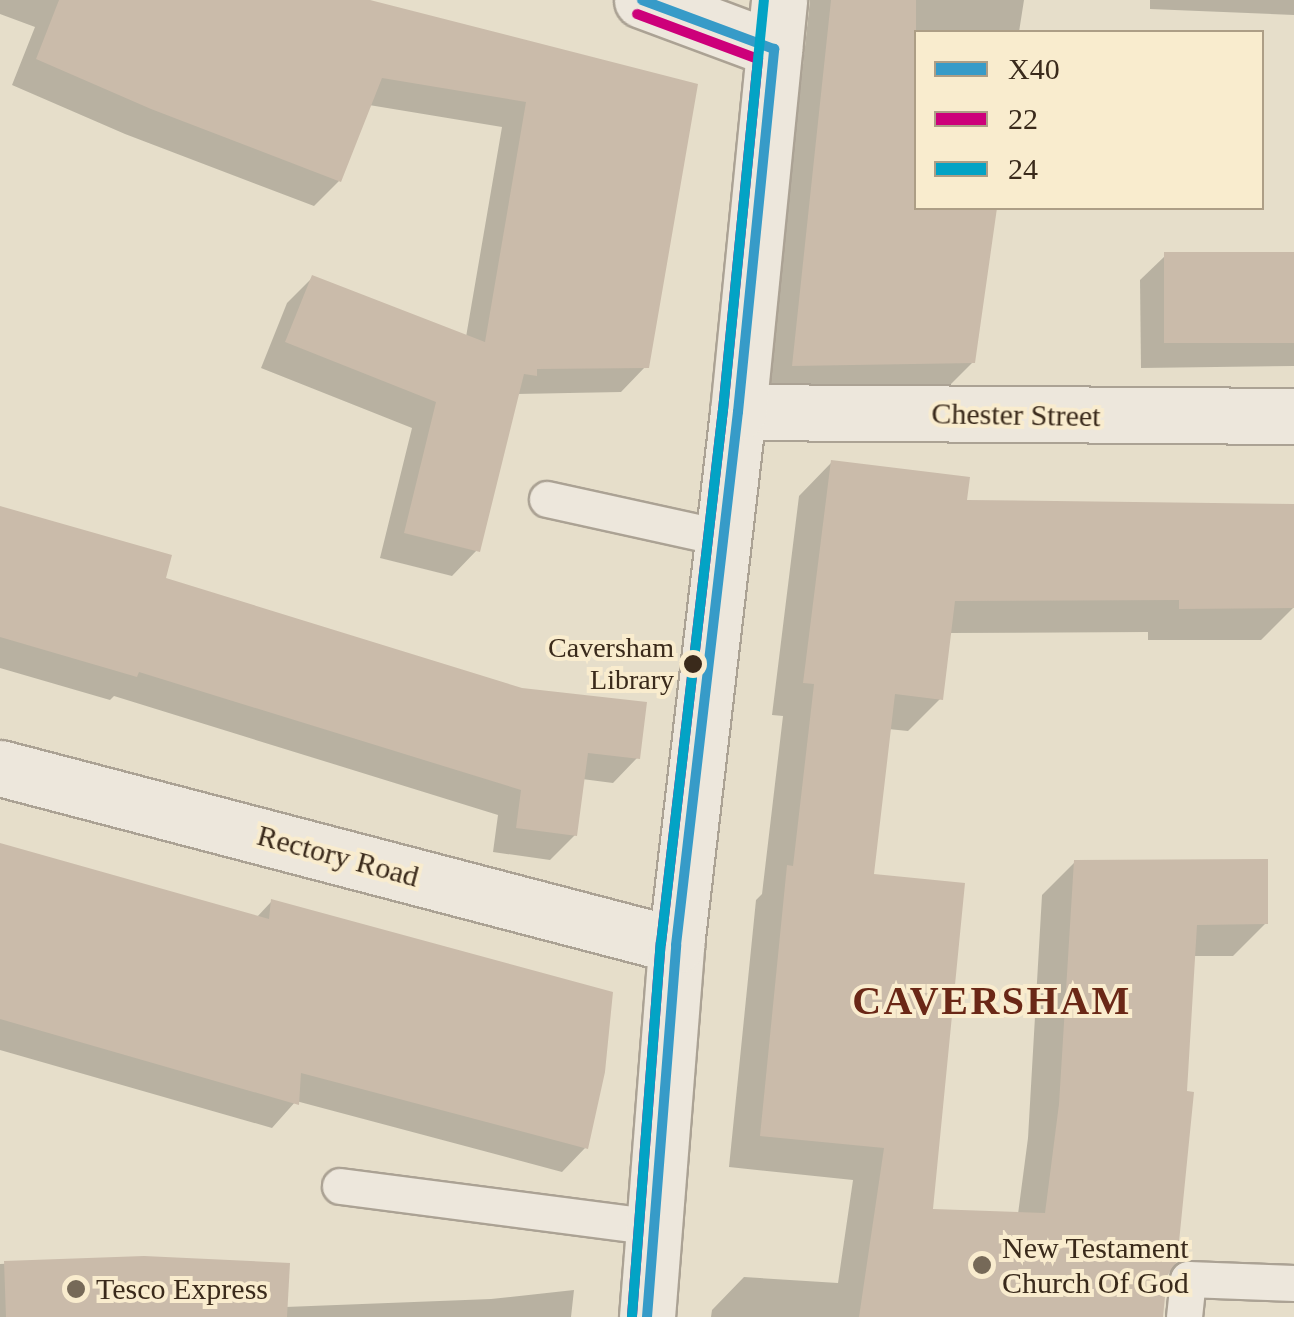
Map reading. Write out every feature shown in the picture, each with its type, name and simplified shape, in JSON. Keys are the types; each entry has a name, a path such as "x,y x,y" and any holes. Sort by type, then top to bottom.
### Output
{"street":[{"path":"642,0 777,25 738,412 676,944 647,1317"},
{"name":"Chester Street","path":"738,412 1294,416"},
{"name":"Rectory Road","path":"0,768 676,944"}],"lane":[{"path":"547,499 724,538"},
{"path":"340,1186 654,1227"},
{"path":"1184,1317 1188,1279 1294,1283"}],"building":[{"path":"59,0 370,0 698,84 649,368 537,369 537,376 524,374 480,552 404,533 436,402 285,342 312,275 485,342 526,102 382,78 341,182 151,109 36,59"},
{"path":"831,0 916,0 914,210 997,210 975,363 792,366"},
{"path":"1164,252 1294,252 1294,343 1164,343"},
{"path":"831,460 970,477 967,500 1294,504 1294,608 1179,609 1179,600 955,601 943,700 895,694 874,874 965,883 933,1209 1045,1213 1059,1104 1074,860 1268,859 1268,924 1197,925 1187,1091 1194,1092 1177,1262 1167,1276 1163,1317 859,1317 884,1148 760,1136 787,865 793,866 814,684 803,683"},
{"path":"0,506 172,555 166,578 522,688 647,702 640,759 588,753 577,836 516,828 521,790 139,672 137,677 0,637"},
{"path":"0,843 269,919 271,899 613,992 605,1072 588,1149 301,1073 299,1105 0,1019"},
{"path":"144,1256 290,1263 287,1317 6,1317 4,1261"}],"transit line":[{"name":"X40","path":"642,0 774,49"},
{"name":"24","path":"632,1316 661,943 723,410 764,0"},
{"name":"22","path":"632,1316 661,943 723,410 758,59 637,14"},
{"name":"X40","path":"647,1317 676,945 738,412 774,49"}],"place":[{"name":"Caversham Library","path":"693,664"},
{"name":"New Testament Church Of God","path":"982,1265"},
{"name":"Tesco Express","path":"76,1289"}],"district":[{"name":"CAVERSHAM","path":"992,1001"}]}
